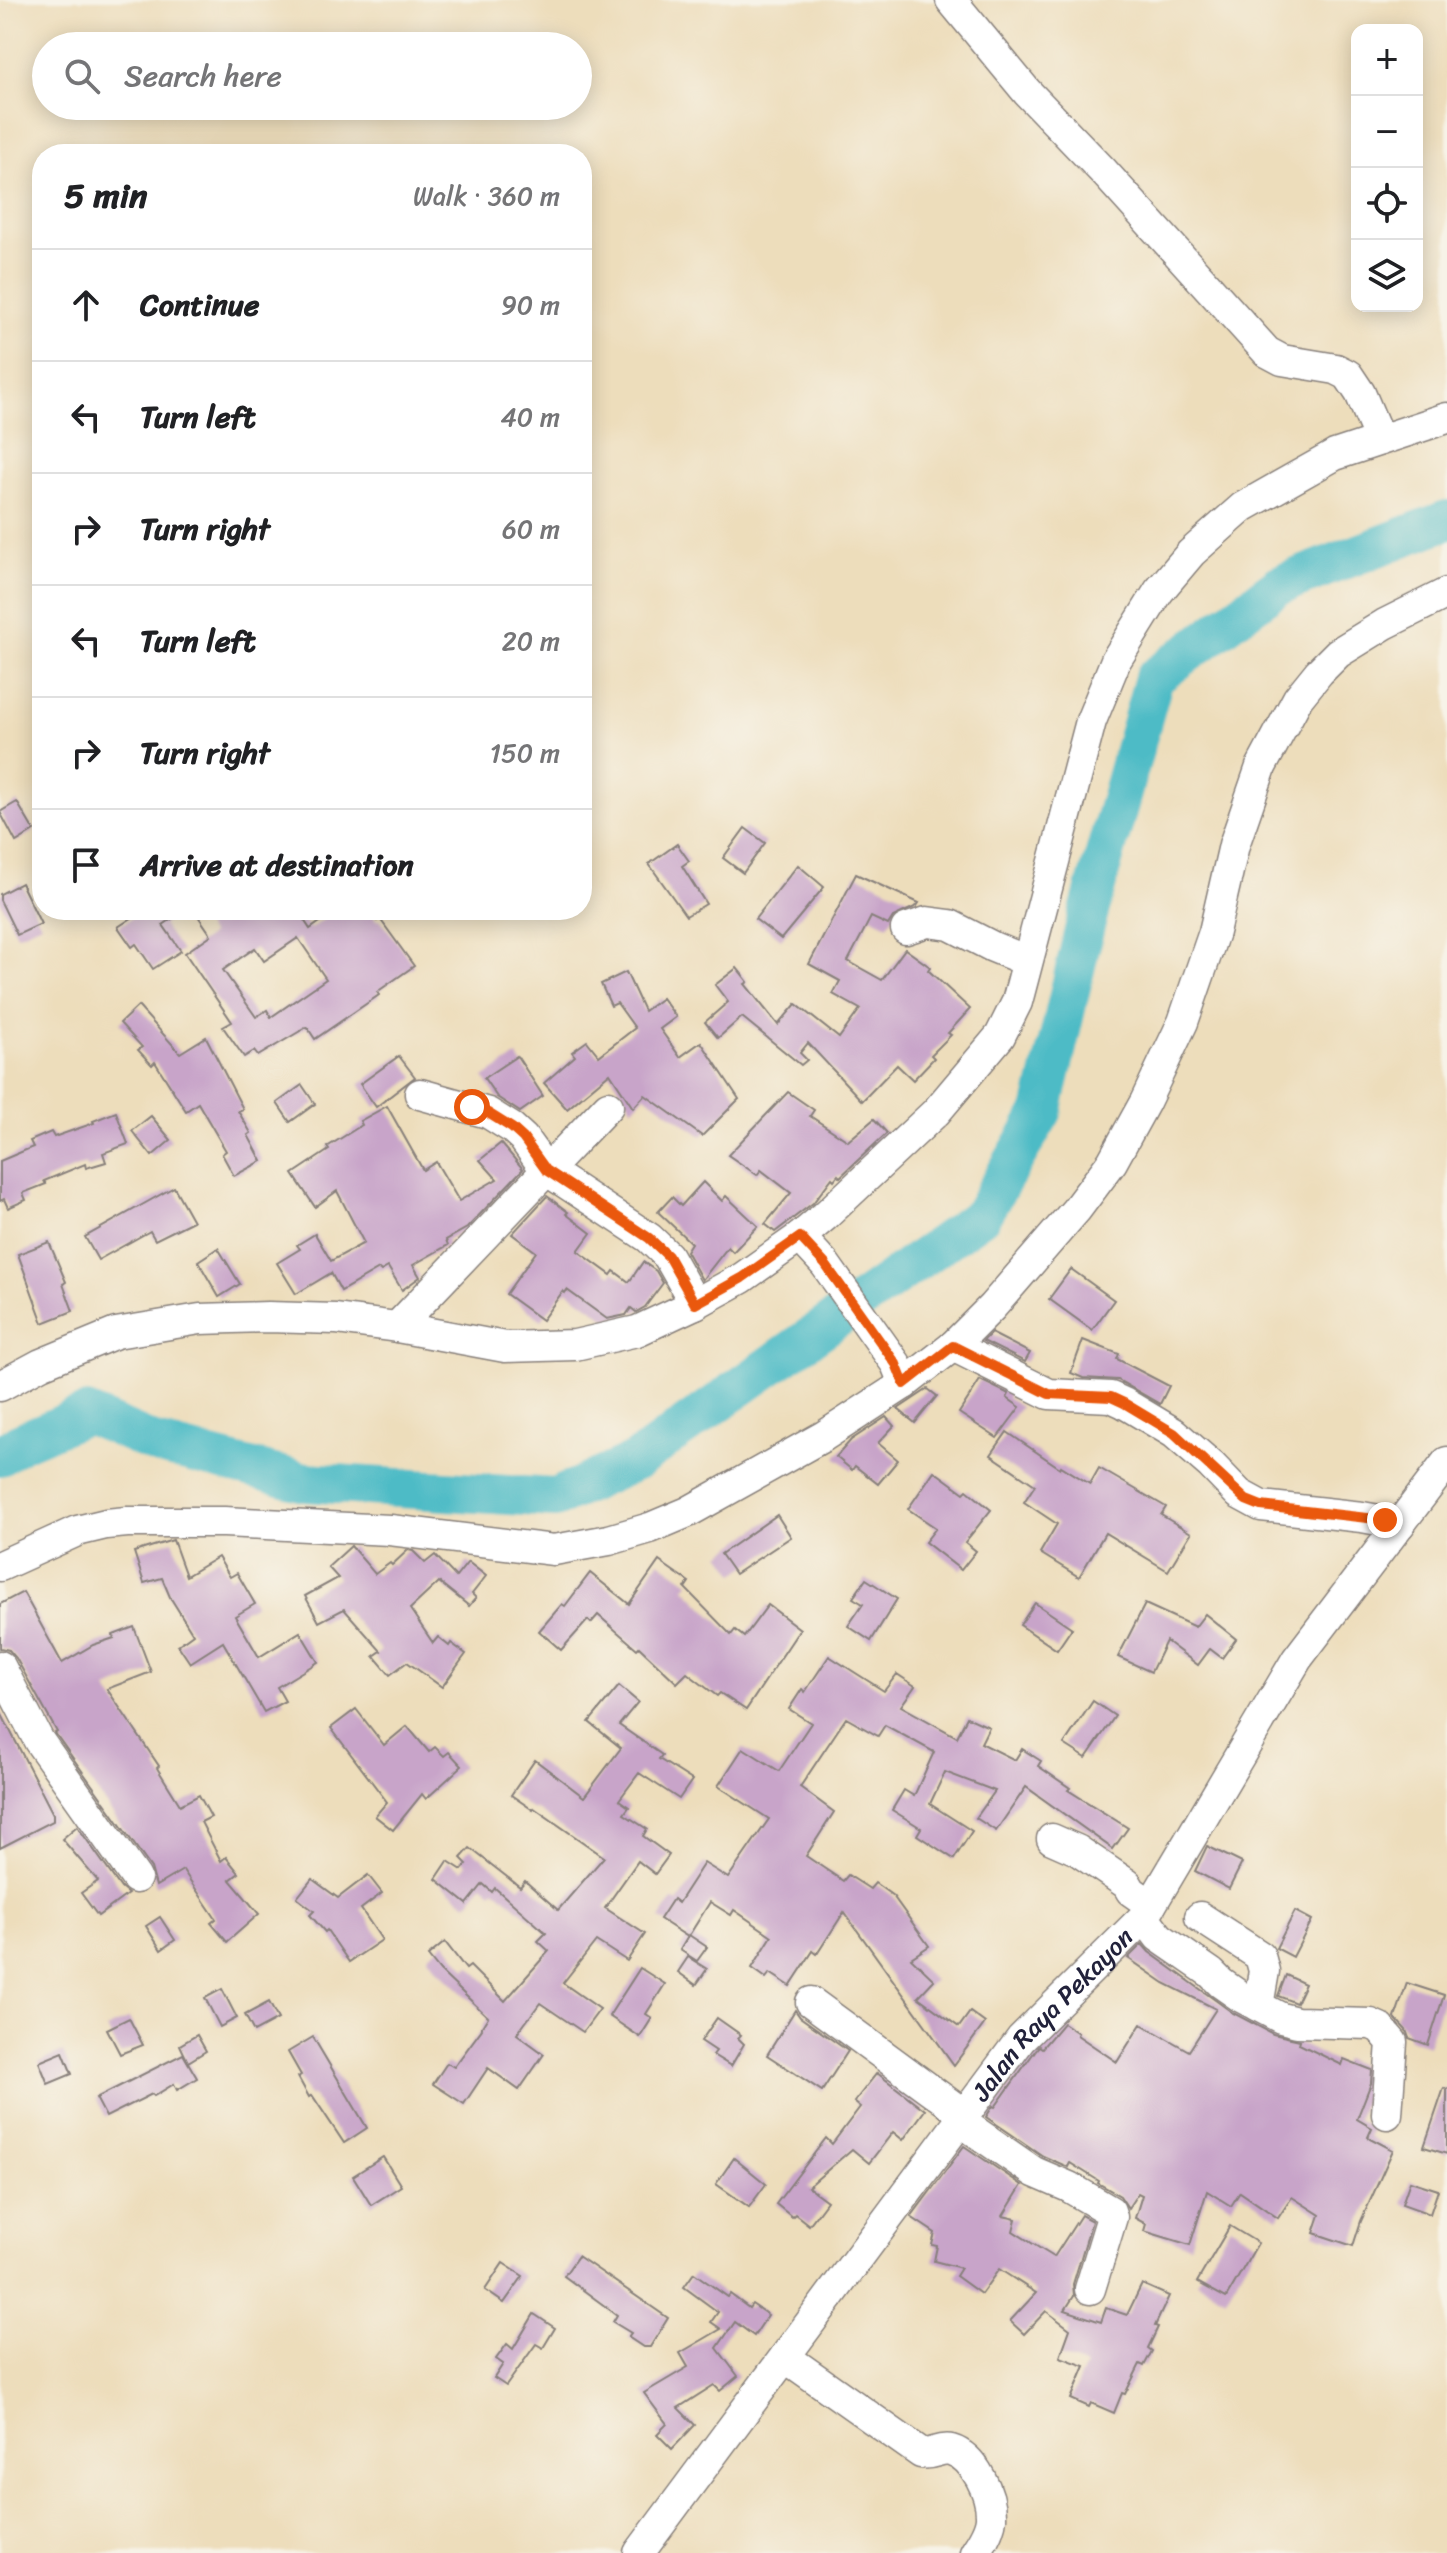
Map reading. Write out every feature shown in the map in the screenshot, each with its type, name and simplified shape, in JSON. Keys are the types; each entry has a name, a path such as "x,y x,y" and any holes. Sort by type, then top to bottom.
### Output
{"street":[{"path":"951,0 1027,92 1267,352 1282,360 1336,369 1348,375 1360,393 1380,440"},
{"path":"0,1386 41,1364 116,1333 187,1321 268,1317 323,1319 397,1327 505,1347 575,1345 637,1331 742,1278 800,1237 936,1112 1000,1036 1017,1002 1091,721 1116,660 1159,591 1191,553 1243,507 1335,455 1447,418"},
{"path":"0,1566 77,1531 127,1522 224,1522 390,1530 554,1550 609,1540 688,1512 824,1436 900,1374 953,1346 992,1307 1076,1210 1112,1162 1183,1022 1214,932 1234,845 1261,767 1298,698 1338,653 1385,624 1447,593"},
{"path":"906,929 927,922 950,925 1027,961"},
{"path":"420,1094 488,1113 523,1138 546,1170 649,1238 668,1256 695,1304"},
{"path":"397,1327 608,1106"},
{"path":"800,1237 825,1264 900,1374"},
{"path":"953,1346 1049,1394 1111,1397 1124,1403 1174,1433 1246,1500 1261,1506 1382,1520"},
{"name":"Jalan Raya Pekayon","path":"639,2553 1021,2039 1143,1904 1382,1520 1447,1462"},
{"path":"0,1666 39,1741 136,1878"},
{"path":"1052,1839 1077,1850 1127,1884 1143,1904 1159,1937 1241,1997 1281,2018 1297,2022 1371,2024 1380,2028 1392,2042 1387,2114"},
{"path":"1200,1917 1260,1956 1264,1971 1258,2006"},
{"path":"811,2002 1034,2172 1069,2187 1110,2211 1112,2217 1090,2289"},
{"path":"785,2357 921,2453 928,2455 943,2449 953,2450 969,2460 986,2494 991,2519 975,2553"}],"building":[{"path":"17,802 32,832 16,842 0,812"},
{"path":"745,828 765,843 743,873 723,858"},
{"path":"677,844 689,861 682,866 706,904 686,916 649,864"},
{"path":"798,865 824,887 781,939 755,919"},
{"path":"856,874 919,903 893,917 888,925 871,917 848,961 882,980 905,949 930,967 928,970 970,1009 931,1055 934,1058 913,1080 897,1065 862,1101 808,1043 800,1053 807,1060 801,1065 742,1017 718,1038 705,1022 728,1002 715,985 737,968 748,982 745,984 778,1025 796,1004 839,1038 860,1009 833,994 840,981 809,964"},
{"path":"21,883 32,906 32,920 39,920 41,924 17,935 0,894"},
{"path":"129,920 170,920 163,925 181,951 153,969 136,944 132,947 118,927"},
{"path":"201,920 304,920 310,929 323,920 381,920 414,966 377,992 379,995 315,1039 307,1027 258,1056 254,1051 244,1057 223,1027 232,1022 185,953 211,935","holes":["298,938 326,979 271,1017 267,1010 256,1017 223,970 255,948 264,961"]},
{"path":"626,972 644,1011 662,998 676,1017 660,1029 680,1057 701,1042 739,1099 702,1136 645,1095 633,1108 610,1073 567,1109 544,1083 575,1056 572,1052 587,1041 599,1056 635,1028 617,1003 611,1006 601,984"},
{"path":"138,1006 180,1053 206,1037 243,1109 238,1111 262,1161 234,1176 222,1154 226,1151 198,1103 186,1111 155,1062 152,1065 138,1050 142,1047 120,1023"},
{"path":"399,1056 415,1077 376,1107 360,1084"},
{"path":"517,1056 543,1096 520,1112 497,1097 484,1078"},
{"path":"302,1085 315,1104 290,1122 277,1103"},
{"path":"788,1092 814,1110 810,1116 848,1141 874,1119 887,1133 840,1177 832,1178 813,1203 775,1232 765,1224 791,1193 761,1170 757,1175 728,1155"},
{"path":"387,1106 423,1170 436,1162 459,1201 497,1179 480,1160 501,1143 523,1169 467,1228 446,1240 448,1245 413,1265 420,1277 402,1290 388,1267 341,1291 331,1273 296,1294 277,1263 300,1249 297,1245 315,1234 331,1261 364,1243 337,1191 315,1207 293,1174 362,1125 360,1121"},
{"path":"116,1112 128,1144 103,1153 106,1162 86,1168 85,1164 44,1181 46,1184 23,1193 26,1200 8,1208 4,1199 0,1201 0,1161 33,1147 30,1141 51,1132 54,1137"},
{"path":"151,1116 171,1140 152,1156 132,1131"},
{"path":"703,1182 722,1201 726,1196 758,1226 733,1252 728,1247 702,1280 686,1251 691,1243 658,1212 672,1197 681,1206"},
{"path":"174,1187 193,1221 155,1240 150,1231 98,1260 85,1237"},
{"path":"547,1196 591,1233 578,1251 611,1275 614,1271 629,1282 643,1262 656,1271 663,1283 645,1307 636,1312 631,1308 626,1315 607,1319 567,1290 565,1293 563,1291 542,1320 506,1294 536,1252 512,1234"},
{"path":"49,1242 66,1282 63,1284 73,1311 43,1323 18,1254"},
{"path":"218,1248 240,1284 219,1297 198,1261"},
{"path":"1071,1269 1114,1300 1092,1330 1049,1299"},
{"path":"991,1333 1030,1353 1025,1362 983,1341"},
{"path":"1083,1340 1119,1354 1117,1359 1169,1386 1160,1404 1118,1380 1083,1378 1071,1373"},
{"path":"980,1380 1009,1394 1007,1398 1020,1407 997,1438 959,1413"},
{"path":"928,1389 937,1396 915,1423 898,1409"},
{"path":"886,1417 894,1426 878,1443 898,1460 878,1484 855,1466 852,1470 836,1457 851,1440"},
{"path":"1007,1432 1090,1484 1099,1468 1166,1507 1161,1515 1191,1533 1168,1571 1105,1533 1079,1577 1040,1553 1057,1524 1024,1502 1035,1485 991,1455"},
{"path":"934,1471 964,1493 967,1490 991,1510 965,1542 976,1551 961,1570 925,1542 936,1528 908,1509"},
{"path":"777,1515 791,1537 735,1574 721,1554"},
{"path":"173,1540 186,1576 218,1557 230,1577 237,1573 255,1604 235,1616 259,1657 300,1632 318,1662 277,1687 285,1701 264,1712 223,1642 190,1663 178,1645 193,1634 162,1578 144,1583 134,1552"},
{"path":"351,1546 375,1574 390,1563 392,1565 408,1550 425,1563 435,1555 456,1577 468,1562 486,1576 472,1594 476,1598 469,1606 439,1582 410,1609 433,1643 438,1637 466,1654 442,1687 407,1662 390,1675 374,1656 381,1651 344,1609 319,1622 305,1596 338,1578 328,1567"},
{"path":"659,1561 689,1582 685,1588 731,1635 735,1630 744,1637 768,1605 800,1629 746,1710 720,1693 717,1696 687,1673 677,1683 639,1647 637,1649 598,1615 591,1623 588,1620 561,1650 539,1631 562,1604 565,1606 590,1573 629,1604"},
{"path":"866,1579 897,1599 871,1641 848,1626 863,1604 853,1598"},
{"path":"23,1592 62,1663 134,1627 151,1672 107,1689 159,1766 157,1768 180,1805 199,1795 211,1817 201,1822 221,1861 226,1857 239,1873 230,1880 259,1914 227,1942 211,1923 216,1919 183,1870 156,1886 151,1868 55,1733 16,1658 9,1650 0,1648 0,1604"},
{"path":"1035,1603 1072,1628 1057,1650 1020,1625"},
{"path":"1145,1604 1195,1627 1205,1614 1236,1639 1222,1658 1210,1649 1198,1665 1166,1641 1151,1672 1118,1657"},
{"path":"829,1656 884,1691 897,1674 915,1686 901,1706 957,1737 967,1717 989,1727 981,1743 1015,1760 1022,1749 1041,1761 1038,1766 1070,1788 1068,1790 1128,1828 1113,1849 1026,1787 996,1831 976,1818 995,1791 945,1772 930,1804 972,1831 954,1859 917,1835 921,1828 892,1810 904,1790 914,1796 934,1752 885,1725 878,1736 846,1718 800,1787 834,1812 806,1856 843,1881 848,1875 870,1889 875,1883 893,1896 929,1946 911,1958 934,1980 918,1997 959,2027 970,2012 985,2023 954,2065 844,1912 817,1954 813,1951 790,1986 770,1973 766,1978 752,1968 772,1936 734,1910 731,1915 710,1902 688,1937 660,1919 673,1899 678,1903 704,1863 728,1878 769,1819 718,1786 743,1748 779,1771 811,1723 789,1709 802,1689 805,1692"},
{"path":"619,1686 638,1702 619,1725 662,1755 659,1759 692,1780 679,1799 639,1773 619,1800 629,1807 624,1814 647,1829 643,1836 669,1855 655,1874 638,1861 605,1908 645,1934 627,1961 596,1941 563,1983 600,2009 583,2032 540,2003 517,2034 544,2054 519,2090 488,2068 464,2104 433,2084 447,2063 454,2067 488,2017 428,1956 445,1942 466,1969 470,1966 505,2001 549,1951 538,1941 546,1933 495,1888 492,1892 483,1884 467,1904 436,1879 448,1861 462,1870 467,1864 461,1858 470,1848 520,1887 525,1881 558,1910 604,1857 511,1795 535,1760 584,1797 621,1748 589,1722"},
{"path":"1093,1701 1115,1716 1086,1758 1064,1744"},
{"path":"356,1709 384,1745 407,1726 429,1752 435,1747 444,1756 449,1752 462,1766 426,1799 422,1794 393,1830 375,1816 387,1802 331,1728"},
{"path":"0,1711 53,1814 53,1821 0,1848"},
{"path":"77,1826 128,1894 98,1916 81,1893 98,1881 62,1839"},
{"path":"1207,1846 1242,1863 1229,1889 1195,1871"},
{"path":"368,1875 382,1893 361,1909 382,1940 349,1962 327,1930 325,1932 310,1915 314,1911 297,1898 312,1879 338,1898"},
{"path":"1295,1911 1312,1920 1293,1957 1276,1948"},
{"path":"160,1917 175,1940 161,1950 146,1926"},
{"path":"689,1935 707,1947 697,1961 680,1950"},
{"path":"1142,1944 1233,2013 1273,2034 1300,2040 1299,2044 1342,2065 1344,2059 1372,2070 1371,2083 1357,2119 1372,2128 1368,2137 1393,2150 1353,2246 1314,2233 1320,2215 1292,2197 1278,2218 1240,2192 1231,2206 1207,2191 1190,2245 1144,2231 1146,2224 1135,2218 1142,2195 1138,2193 1128,2208 1120,2196 1099,2181 1070,2163 1068,2167 1043,2156 986,2117 1039,2046 1042,2048 1063,2023 1117,2062 1141,2024 1189,2051 1216,2009 1164,1983 1128,1958"},
{"path":"688,1957 707,1969 696,1985 678,1972"},
{"path":"640,1968 665,1984 646,2014 652,2018 640,2037 609,2016"},
{"path":"1286,1975 1305,1984 1296,2003 1278,1996"},
{"path":"1407,1983 1444,1995 1428,2045 1409,2038 1395,2018"},
{"path":"222,1989 237,2018 220,2027 205,1998"},
{"path":"269,2002 278,2019 254,2032 245,2015"},
{"path":"795,2010 800,2017 848,2051 822,2091 767,2055"},
{"path":"129,2018 143,2045 120,2054 107,2029"},
{"path":"717,2018 741,2035 738,2038 744,2044 731,2066 713,2055 716,2051 701,2041"},
{"path":"197,2035 206,2051 188,2062 180,2045"},
{"path":"313,2037 367,2128 344,2143 312,2095 309,2097 288,2052"},
{"path":"63,2052 72,2074 48,2084 39,2062"},
{"path":"183,2054 197,2078 177,2090 174,2084 106,2117 96,2098"},
{"path":"877,2073 925,2110 903,2140 893,2132 869,2163 852,2149 808,2187 827,2201 809,2225 795,2214 792,2217 776,2204 826,2138 832,2144 860,2107 854,2102"},
{"path":"1444,2088 1447,2089 1447,2154 1424,2147"},
{"path":"964,2146 1022,2185 1003,2216 1016,2219 1013,2231 1054,2257 1081,2215 1092,2221 1073,2284 1074,2296 1065,2310 1101,2322 1106,2308 1127,2315 1142,2284 1169,2296 1148,2348 1152,2351 1144,2366 1140,2364 1125,2394 1122,2393 1114,2413 1071,2399 1085,2366 1060,2357 1070,2329 1046,2311 1024,2334 1010,2321 1036,2293 999,2269 981,2294 956,2276 961,2268 934,2261 937,2246 932,2245 935,2233 911,2217"},
{"path":"383,2157 401,2186 371,2205 353,2176"},
{"path":"734,2158 766,2184 749,2207 716,2184"},
{"path":"1410,2181 1438,2190 1430,2214 1402,2204"},
{"path":"1230,2226 1258,2243 1226,2298 1197,2282"},
{"path":"578,2256 668,2318 650,2347 643,2347 628,2337 631,2333 613,2322 617,2315 564,2276"},
{"path":"503,2263 523,2276 504,2303 485,2290"},
{"path":"694,2273 728,2297 730,2294 749,2308 752,2304 768,2315 754,2336 735,2322 717,2348 738,2376 720,2391 714,2385 678,2408 695,2425 672,2449 657,2434 667,2424 644,2393 688,2367 680,2353 721,2329 711,2322 718,2312 684,2287"},
{"path":"534,2314 555,2328 543,2348 536,2344 506,2386 494,2378 503,2364 496,2359 507,2344 513,2349"}],"waterway":[{"path":"0,1456 19,1443 87,1414 156,1444 305,1482 555,1498 636,1461 981,1216 1042,1112 1085,926 1154,678 1279,585 1447,520"}],"route":[{"path":"472,1107 512,1128 546,1170 649,1238 668,1256 695,1304 742,1278 800,1237 825,1264 896,1364 904,1384 953,1346 1049,1394 1111,1397 1124,1403 1174,1433 1246,1500 1261,1506 1385,1520"}]}
